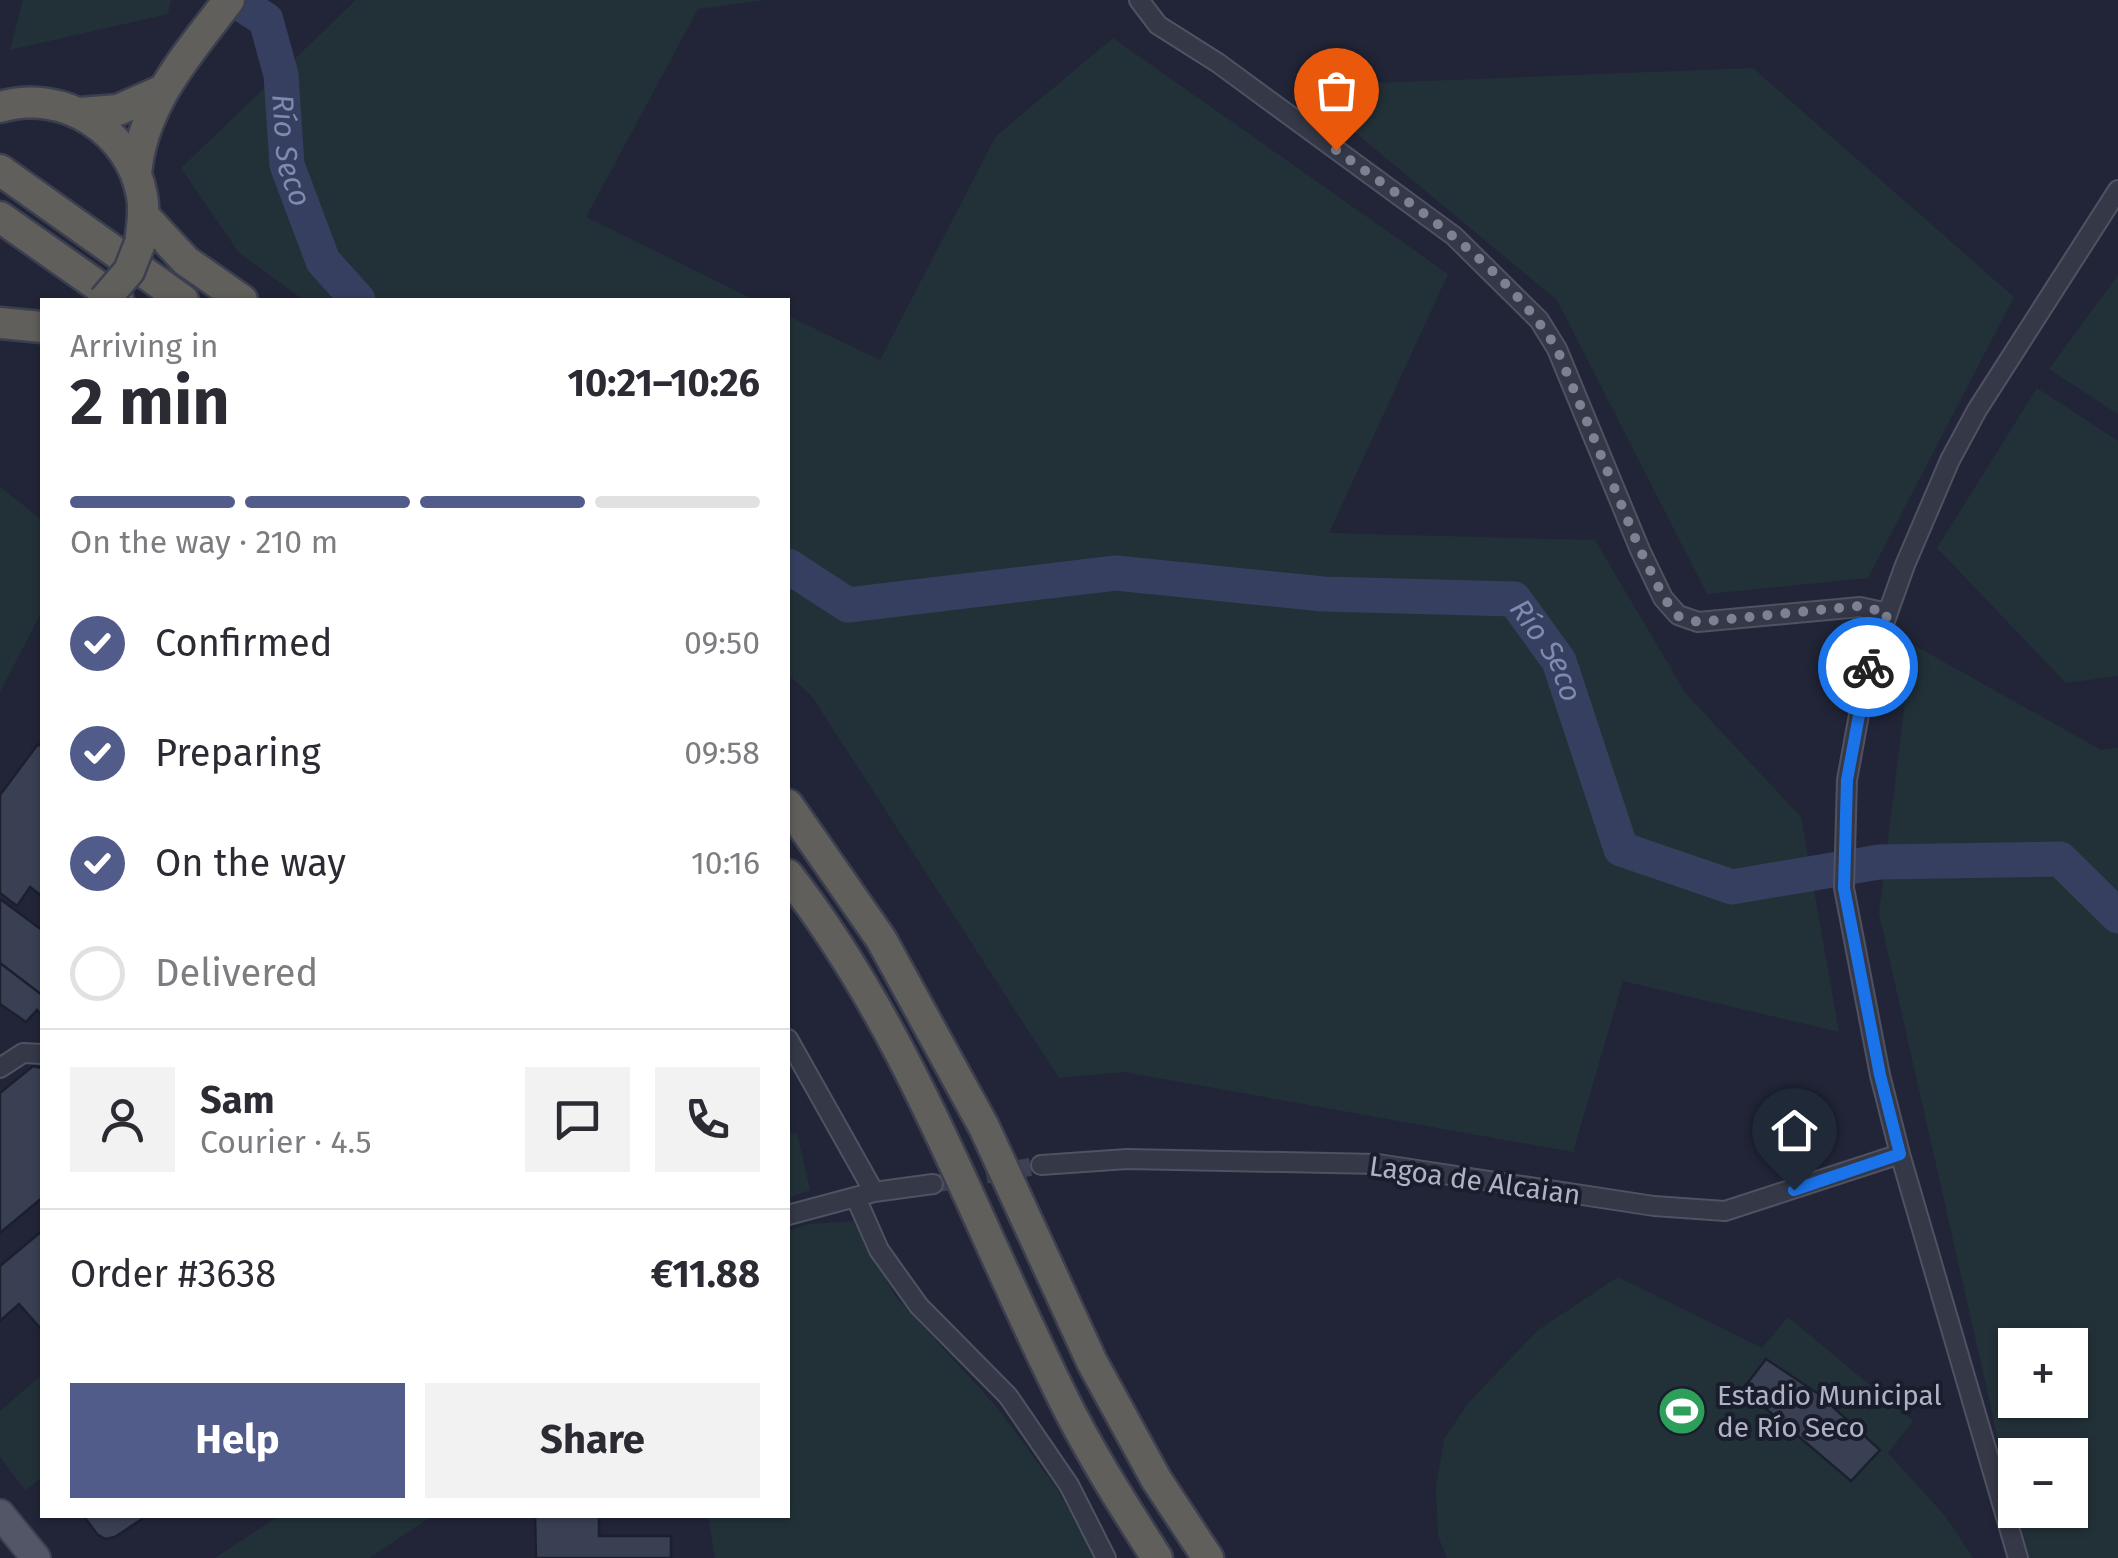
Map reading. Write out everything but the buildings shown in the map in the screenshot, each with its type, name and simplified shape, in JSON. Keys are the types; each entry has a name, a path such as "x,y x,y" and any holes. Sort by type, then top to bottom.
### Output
{"highway":[{"path":"106,298 129,271 142,229 136,174 141,137 161,91 230,0"},
{"path":"8,99 80,113 118,110 161,91"},
{"path":"80,113 114,138 136,174"},
{"path":"0,170 180,298"},
{"path":"0,217 115,298"},
{"path":"142,229 239,298"},
{"path":"3,325 40,326"},
{"path":"790,808 882,938 984,1127 1092,1362 1156,1479 1208,1558"},
{"path":"790,878 854,969 924,1093 1070,1412 1157,1558"}],"main road":[{"path":"0,1514 36,1558"},
{"path":"0,1538 17,1558"}],"street":[{"path":"1138,0 1158,25 1218,63 1454,236 1539,320 1557,349 1640,550 1664,598 1678,616 1698,622 1860,606 1888,613"},
{"path":"2018,1558 1880,1075 1844,888 1847,780 1867,671 1950,460 1977,410 2118,190"},
{"path":"790,1043 865,1195 879,1250 919,1306 1008,1396 1068,1484 1106,1558"},
{"path":"0,1068 24,1053 40,1054"},
{"name":"Lagoa de Alcaian","path":"1040,1165 1127,1159 1378,1164 1654,1206 1725,1211 1900,1154"},
{"path":"790,1214 865,1195 933,1184"}],"shaded area":[{"path":"23,0 171,0 168,14 10,50"},
{"path":"356,0 765,0 698,9 586,217 751,298 301,298 239,253 181,168"},
{"path":"1113,38 1448,274 1329,533 1595,540 1686,694 1801,817 1839,1032 1623,981 1573,1152 1124,1072 1059,1078 811,695 790,677 790,317 880,360 996,136"},
{"path":"1753,68 2014,297 1868,578 1707,594 1557,300 1299,86"},
{"path":"2118,275 2118,414 2049,369"},
{"path":"2037,388 2118,441 2118,676 2066,683 1937,548"},
{"path":"0,487 40,518 40,615 0,692"},
{"path":"1912,644 2101,750 2118,748 2118,1558 2025,1558 2018,1528 2088,1528 2088,1438 1998,1439 1879,913"},
{"path":"790,1132 797,1133 810,1190 790,1197"},
{"path":"854,1221 895,1296 994,1404 1058,1490 1095,1558 715,1558 708,1518 790,1518 790,1230 809,1224"},
{"name":"Estadio Municipal de Río Seco","path":"1618,1277 1762,1348 1788,1317 1913,1421 1888,1453 1945,1516 1973,1558 1447,1558 1438,1536 1436,1487 1444,1439 1469,1402 1538,1330"},
{"path":"40,1377 40,1479 25,1490 0,1457 0,1411"},
{"path":"275,1518 429,1518 369,1558 215,1558"}],"waterway":[{"name":"Río Seco","path":"235,0 266,20 281,75 287,165 323,261 356,298"},
{"name":"Río Seco","path":"790,567 848,605 1116,573 1323,594 1514,599 1559,661 1621,849 1732,887 1879,862 2060,859 2118,916"}],"tunnel":[{"path":"933,1184 1041,1165"}],"way so far":[{"path":"1336,150 1454,236 1539,320 1557,349 1640,550 1664,598 1678,616 1698,622 1860,606 1888,613 1868,667"}],"place":[{"name":"Estadio Municipal de Río Seco","path":"1682,1411"}],"route":[{"path":"1794,1190 1900,1154 1880,1075 1844,888 1847,780 1868,667"}]}
